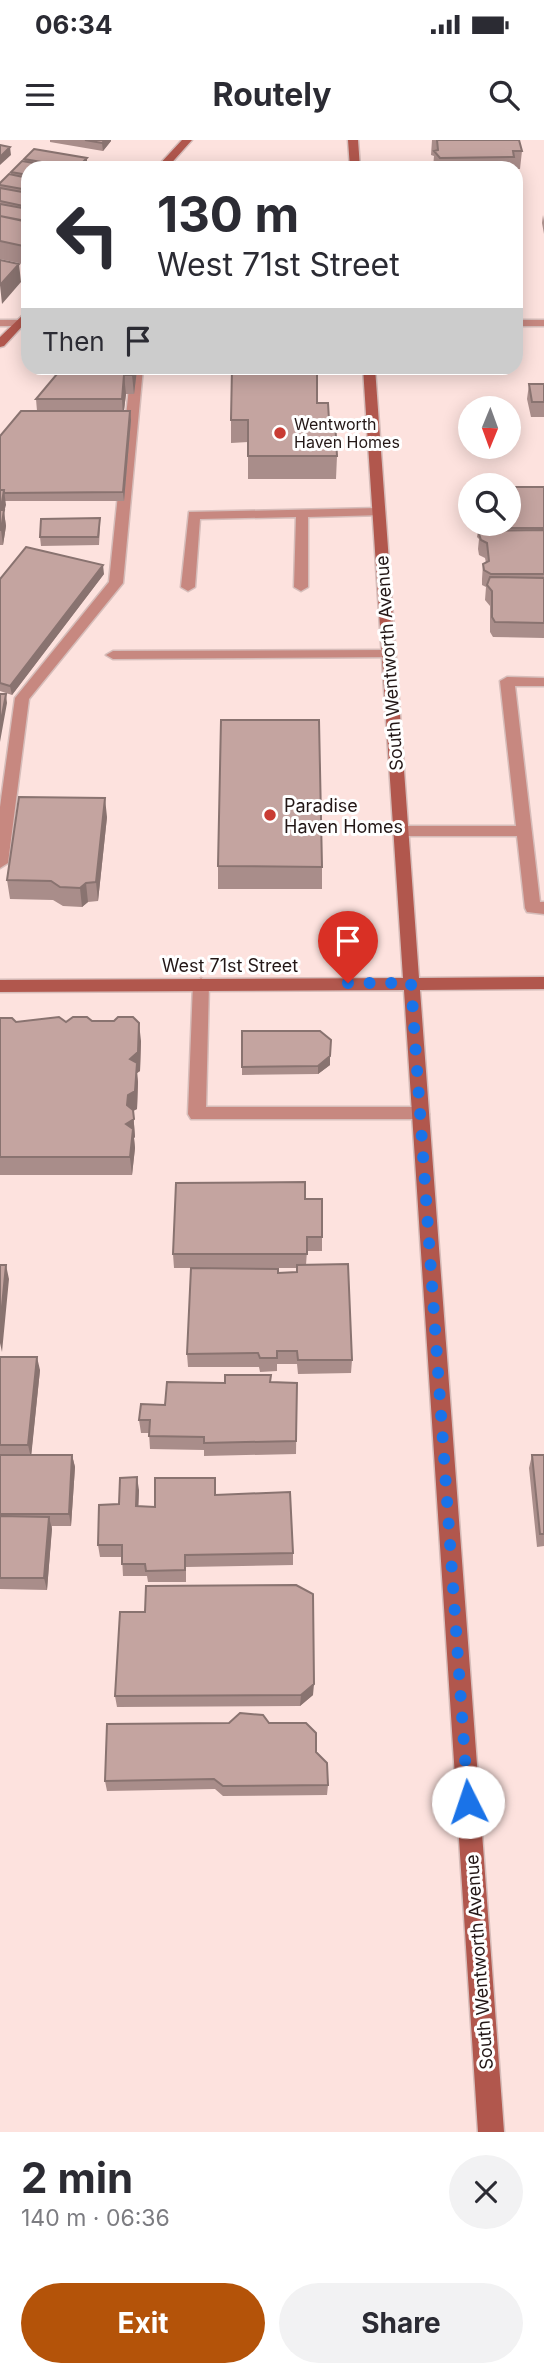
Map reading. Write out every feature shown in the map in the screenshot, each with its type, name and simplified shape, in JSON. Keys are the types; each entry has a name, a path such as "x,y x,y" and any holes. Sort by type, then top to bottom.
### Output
{"street":[{"path":"168,161 187,140"},
{"path":"353,140 354,161"},
{"path":"0,323 21,323"},
{"path":"523,323 544,323"},
{"path":"0,344 21,325"},
{"path":"0,863 22,698 116,583 136,375"},
{"name":"South Wentworth Avenue","path":"369,375 491,2132"},
{"path":"188,587 194,515 379,512"},
{"path":"300,587 302,513"},
{"path":"113,654 388,654"},
{"path":"544,681 507,681 533,908 544,908"},
{"path":"401,831 524,831"},
{"name":"West 71st Street","path":"0,986 544,983"},
{"path":"201,984 197,1114 420,1114"}],"building":[{"path":"437,140 519,140 522,151 513,151 514,157 440,158 434,151 438,150"},
{"path":"0,145 10,147 0,157"},
{"path":"34,149 87,158 84,161 24,159"},
{"path":"21,162 21,174 11,172"},
{"path":"9,174 21,177 21,189 0,183"},
{"path":"0,188 21,192 21,206 0,201"},
{"path":"0,204 21,208 21,220 0,216"},
{"path":"0,216 21,220 21,246 0,241"},
{"path":"0,260 19,264 0,285"},
{"path":"56,375 124,375 122,399 36,399"},
{"name":"Wentworth Haven Homes","path":"232,375 317,375 317,403 328,403 329,420 335,420 337,456 248,456 248,420 231,420"},
{"path":"529,384 544,384 544,402 532,402"},
{"path":"21,411 130,411 123,492 4,493 4,490 0,490 0,436"},
{"path":"521,487 544,487 544,528 521,528"},
{"path":"0,490 4,490 1,508 0,508"},
{"path":"0,510 4,510 1,530 0,530"},
{"path":"100,518 98,537 40,537 41,519"},
{"path":"521,530 544,530 544,574 491,574 484,570 483,564 489,561 487,543 480,536 521,536"},
{"path":"26,547 103,565 10,686 0,683 0,579"},
{"path":"490,577 544,578 544,623 495,622 492,617 492,591 487,585"},
{"path":"0,694 6,694 0,726"},
{"name":"Paradise Haven Homes","path":"221,720 319,720 322,867 218,866"},
{"path":"19,797 105,798 96,882 86,883 80,888 60,887 51,881 7,880"},
{"path":"59,1017 66,1022 73,1017 87,1017 92,1021 114,1021 118,1017 133,1017 139,1023 138,1052 130,1059 137,1063 135,1091 128,1095 127,1105 133,1110 134,1119 126,1124 133,1129 130,1157 0,1157 0,1018 12,1018 16,1022"},
{"path":"242,1031 320,1031 331,1040 330,1056 318,1066 242,1067"},
{"path":"305,1182 305,1199 322,1199 322,1237 307,1237 307,1254 173,1254 176,1183"},
{"path":"348,1264 352,1360 298,1360 297,1351 277,1351 277,1358 260,1358 258,1353 187,1354 191,1268 278,1269 278,1273 297,1272 297,1265"},
{"path":"0,1265 6,1265 0,1327"},
{"path":"0,1357 37,1357 28,1445 0,1445"},
{"path":"225,1375 271,1375 270,1382 297,1383 296,1441 204,1443 204,1437 149,1436 150,1420 139,1420 141,1404 165,1405 167,1382 225,1383"},
{"path":"0,1455 72,1455 69,1514 0,1514"},
{"path":"532,1455 544,1455 544,1534 540,1534"},
{"path":"137,1477 136,1506 155,1507 155,1478 215,1478 215,1495 290,1492 293,1553 185,1555 185,1570 146,1571 145,1564 122,1564 122,1545 98,1545 99,1505 119,1504 120,1478"},
{"path":"0,1516 49,1517 44,1578 0,1578"},
{"path":"296,1585 313,1594 314,1684 301,1695 115,1696 120,1612 145,1612 146,1586"},
{"path":"240,1713 263,1715 269,1723 306,1723 316,1733 316,1752 327,1763 328,1785 223,1786 214,1779 105,1781 107,1724 229,1723"}],"place":[{"name":"Wentworth Haven Homes","path":"280,433"},
{"name":"Paradise Haven Homes","path":"270,815"}],"route":[{"path":"348,983 411,983 468,1802"}]}
